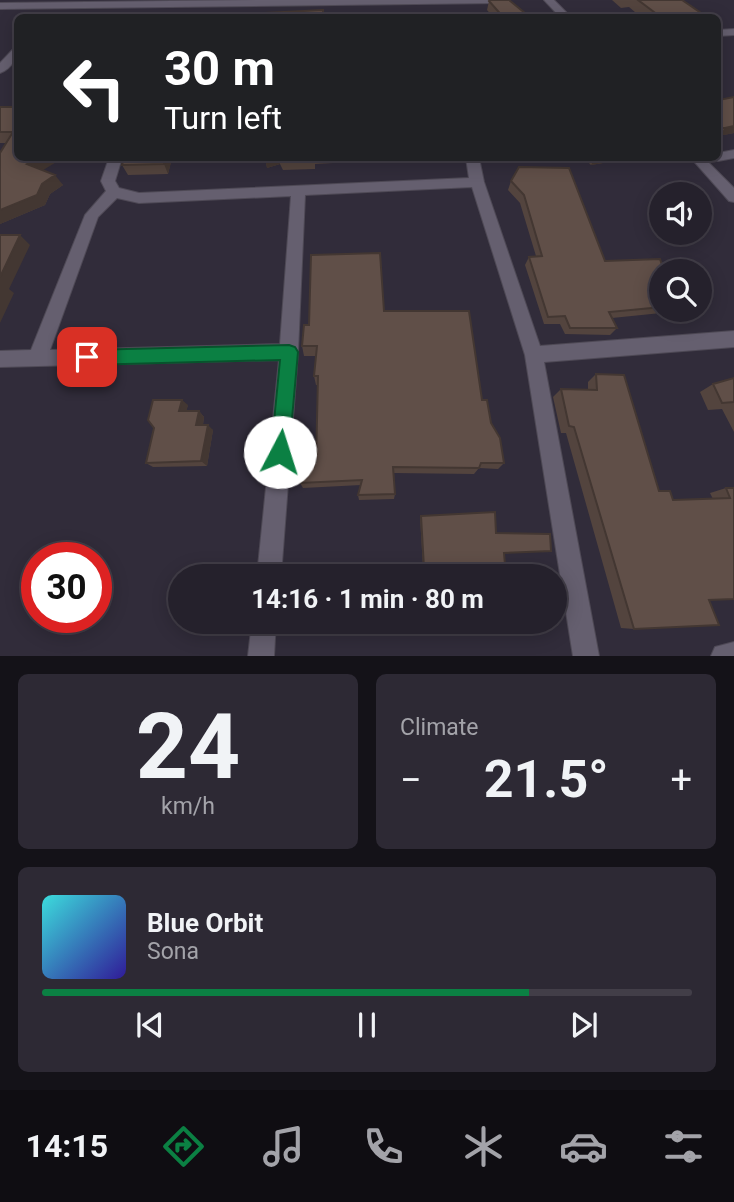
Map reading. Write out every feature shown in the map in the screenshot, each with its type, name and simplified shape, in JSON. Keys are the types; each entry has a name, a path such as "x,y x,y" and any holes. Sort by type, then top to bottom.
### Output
{"street":[{"path":"0,6 382,1 437,4 499,0"},
{"path":"549,0 563,14"},
{"path":"167,14 171,5"},
{"path":"0,70 14,52"},
{"path":"115,161 108,181 114,192 139,198 477,182"},
{"path":"474,161 477,182 534,355 586,656"},
{"path":"705,161 734,197"},
{"path":"269,564 289,352 298,191"},
{"path":"37,359 92,215 114,192"},
{"path":"534,355 734,339"},
{"path":"0,359 289,352"},
{"path":"261,656 263,634"},
{"path":"724,656 734,655"}],"building":[{"path":"509,0 526,14 500,14 489,1"},
{"path":"638,0 682,0 701,13 696,14 657,14"},
{"path":"323,10 323,14 243,14"},
{"path":"734,97 734,126 721,128 721,100"},
{"path":"0,107 14,107 14,161 32,161 27,164 55,175 42,184 37,195 0,210 0,153 13,132 0,132"},
{"path":"123,161 164,161 164,164 122,165"},
{"path":"519,167 569,168 605,261 649,259 649,308 609,312 617,328 570,328 565,316 548,317 529,257 542,256 524,195 511,181"},
{"path":"0,235 20,235 0,277"},
{"path":"380,253 384,311 469,311 482,400 487,400 491,423 500,438 504,463 481,463 479,468 393,467 395,494 358,495 362,480 300,483 301,462 316,462 318,376 314,376 317,346 302,346 304,325 309,325 311,255"},
{"path":"596,374 624,375 659,491 670,491 673,500 730,498 726,488 734,488 734,599 709,600 719,625 634,629 574,427 569,426 561,389 597,390"},
{"path":"734,378 734,402 722,403 713,384"},
{"path":"153,400 182,400 179,411 199,411 196,425 208,425 201,461 146,463 154,428 148,420"},
{"path":"495,512 496,533 550,534 551,551 504,553 505,564 424,564 421,516"}],"route":[{"path":"87,357 289,352 280,452"}]}
